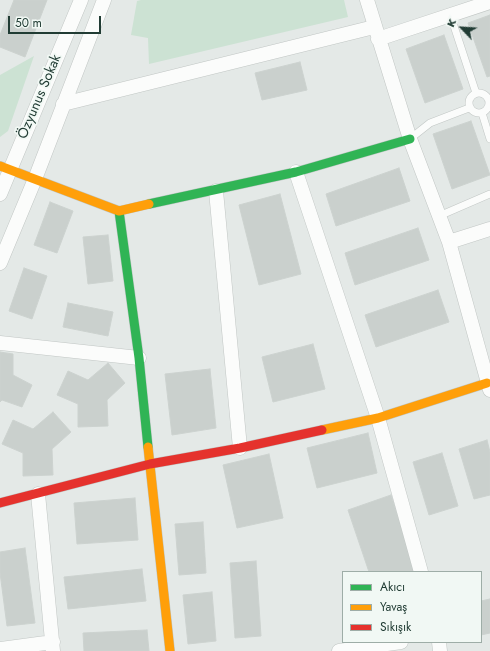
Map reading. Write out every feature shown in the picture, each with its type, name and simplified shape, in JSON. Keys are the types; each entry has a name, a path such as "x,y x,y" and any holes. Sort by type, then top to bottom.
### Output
{"street":[{"name":"Özyunus Sokak","path":"0,194 5,168 81,0"},
{"path":"0,263 35,179 104,0"},
{"path":"0,503 150,464 240,448 378,418 489,386 449,242 410,139 367,0"},
{"path":"63,104 376,33 490,2"},
{"path":"5,168 119,211 216,191 296,172 410,139"},
{"path":"296,172 378,418 421,571"},
{"path":"216,191 240,448"},
{"path":"119,211 139,358 170,651"},
{"path":"449,242 490,229"},
{"path":"0,343 139,358"},
{"path":"0,649 53,646 38,494"},
{"path":"339,651 394,643"}],"lane":[{"path":"454,26 476,93"},
{"path":"476,93 483,93 488,98 488,109 482,113 475,113 469,108 468,101 476,93"},
{"path":"410,139 430,123 469,108"},
{"path":"482,113 490,139"},
{"path":"439,216 490,194"}],"green space":[{"path":"344,0 348,17 149,64 148,38 131,35 137,1"},
{"path":"34,56 8,131 0,137 0,75"}],"building":[{"path":"14,0 47,0 25,57 0,47 0,35"},
{"path":"490,15 490,76 487,77 468,23"},
{"path":"444,35 463,89 425,103 406,49"},
{"path":"300,62 307,90 262,100 255,73"},
{"path":"471,121 490,175 452,189 433,134"},
{"path":"399,168 410,201 336,226 326,194"},
{"path":"280,194 301,274 259,285 239,205"},
{"path":"50,202 73,211 57,253 34,245"},
{"path":"418,228 429,260 355,285 345,253"},
{"path":"108,235 113,281 88,284 83,237"},
{"path":"24,268 47,276 32,319 9,311"},
{"path":"438,290 449,322 376,347 365,315"},
{"path":"68,303 113,312 108,336 63,327"},
{"path":"313,344 325,389 273,402 262,357"},
{"path":"0,352 13,354 13,375 32,385 22,407 2,400 0,402"},
{"path":"108,363 125,383 107,400 108,426 78,427 78,404 57,395 68,371 88,380"},
{"path":"210,369 216,428 172,435 165,374"},
{"path":"53,412 71,432 52,449 53,475 23,476 23,453 2,444 13,420 33,429"},
{"path":"368,433 377,473 317,488 307,448"},
{"path":"487,440 490,452 490,495 474,499 459,449"},
{"path":"442,453 458,506 429,515 413,462"},
{"path":"269,454 283,518 237,528 223,465"},
{"path":"391,495 416,571 369,571 348,510"},
{"path":"135,498 138,540 77,544 74,503"},
{"path":"203,522 206,573 179,575 175,524"},
{"path":"25,548 35,623 7,626 0,573 0,552"},
{"path":"256,561 261,636 235,638 230,563"},
{"path":"142,569 146,601 68,609 64,577"},
{"path":"212,592 216,641 188,644 183,595"},
{"path":"490,599 490,633 482,635 482,601"},
{"path":"147,630 149,651 84,651 83,633"}],"traffic: fast":[{"path":"149,204 296,172 410,139"},
{"path":"119,211 139,358 148,447"}],"traffic: slow":[{"path":"0,166 119,211 149,204"},
{"path":"322,430 378,418 487,383"},
{"path":"148,447 170,651"}],"traffic: jam":[{"path":"0,503 150,464 240,448 322,430"}]}
